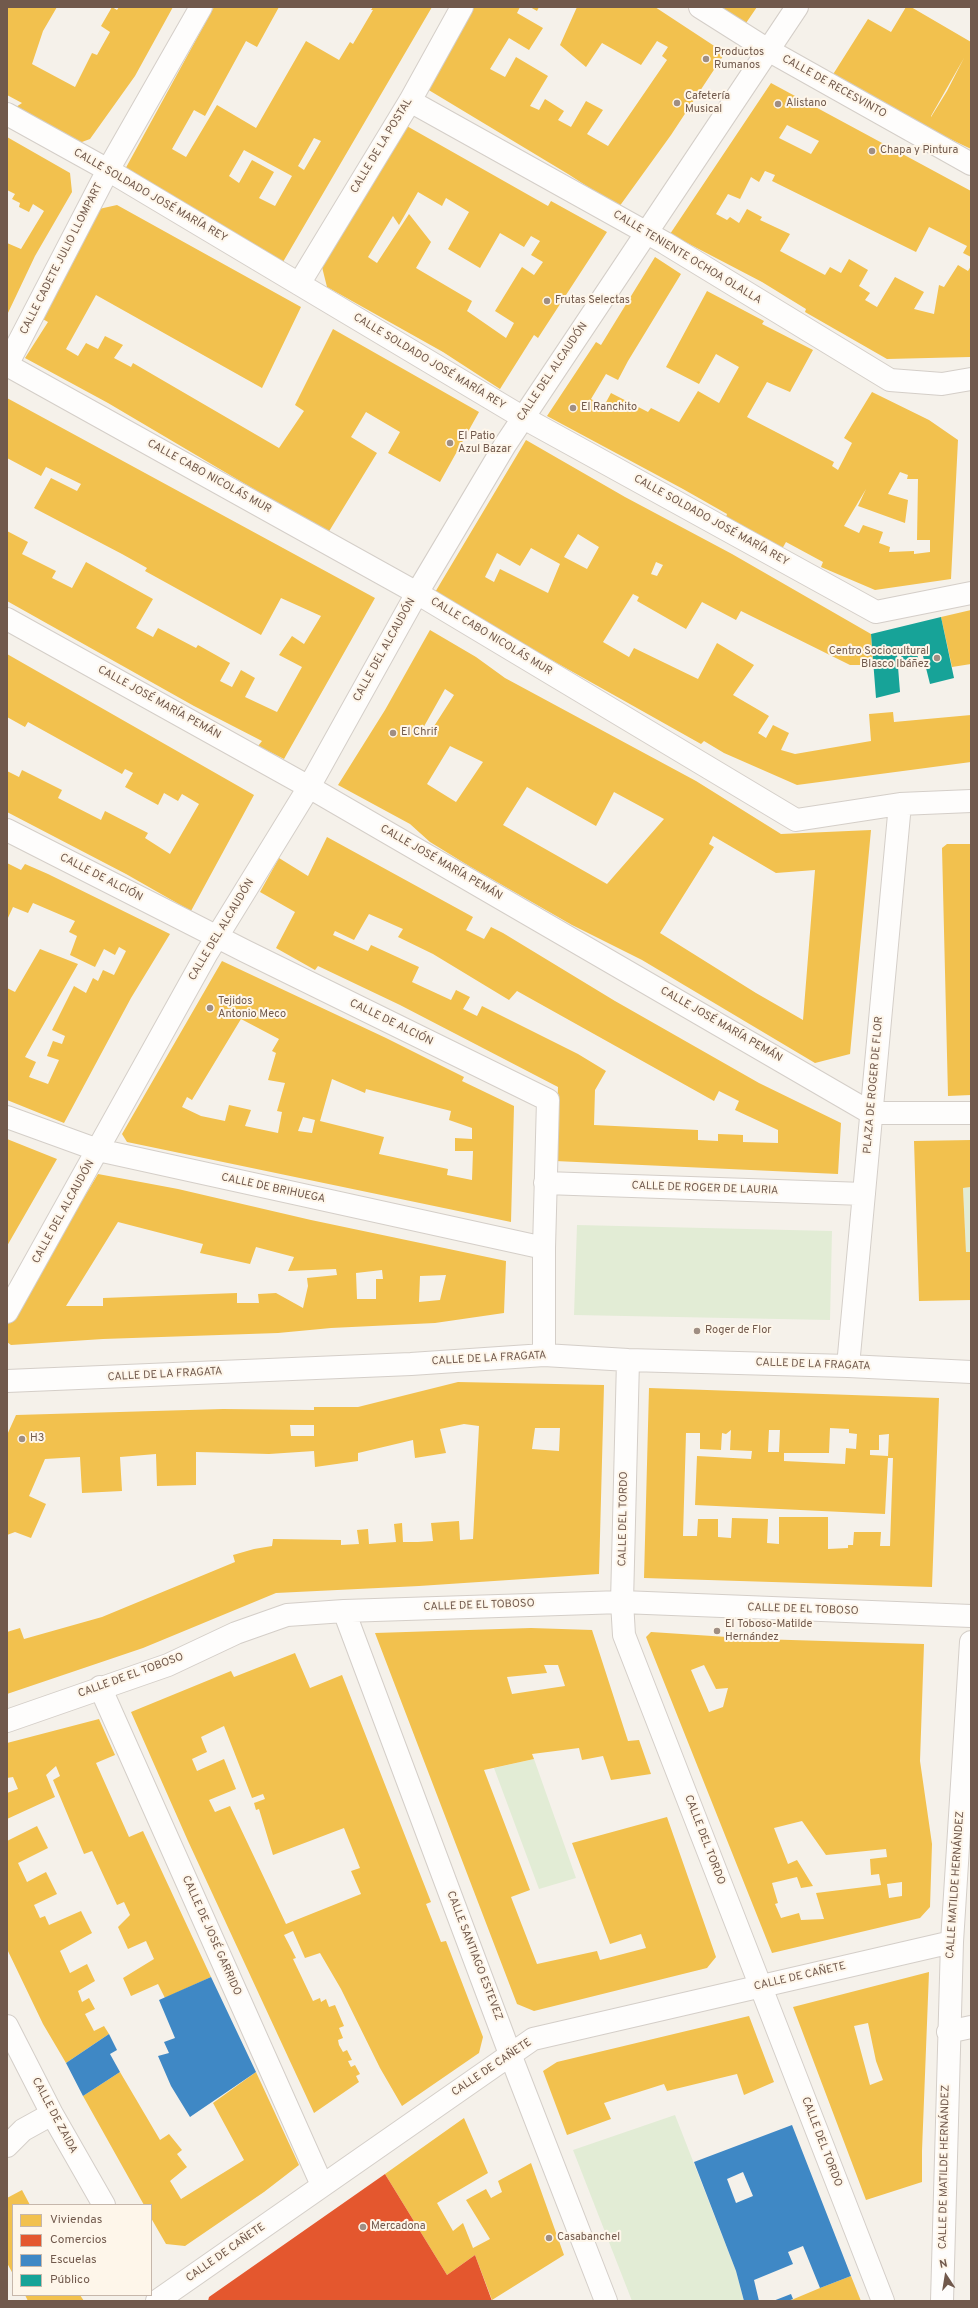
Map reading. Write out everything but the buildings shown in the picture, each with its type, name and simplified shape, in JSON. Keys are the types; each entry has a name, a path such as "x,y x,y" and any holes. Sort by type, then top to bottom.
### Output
{"street":[{"name":"CALLE CADETE JULIO LLOMPART","path":"7,365 108,170 201,7"},
{"name":"CALLE DE LA POSTAL","path":"299,284 410,101 462,7"},
{"name":"CALLE DE RECESVINTO","path":"700,7 768,50 971,164"},
{"name":"CALLE DEL ALCAUDÓN","path":"7,1312 217,936 309,787 417,593 522,417 648,233 796,7"},
{"name":"CALLE TENIENTE OCHOA OLALLA","path":"410,101 648,233 890,380 942,384 971,379"},
{"name":"CALLE SOLDADO JOSÉ MARÍA REY","path":"7,114 108,170 522,417 876,612 971,593"},
{"name":"CALLE CABO NICOLÁS MUR","path":"7,365 417,593 796,820 900,804 971,801"},
{"name":"CALLE JOSÉ MARÍA PEMÁN","path":"7,619 309,787 871,1113"},
{"name":"PLAZA DE ROGER DE FLOR","path":"848,1366 900,804"},
{"name":"CALLE DE ALCIÓN","path":"7,830 548,1100 545,1183 544,1355"},
{"path":"871,1113 971,1113"},
{"name":"CALLE DE BRIHUEGA","path":"7,1117 98,1150 544,1248"},
{"name":"CALLE DE ROGER DE LAURIA","path":"545,1183 864,1194"},
{"name":"CALLE DE LA FRAGATA","path":"7,1381 411,1364 544,1355 628,1360 848,1366 971,1372"},
{"name":"CALLE DEL TORDO","path":"628,1360 622,1602 624,1635 883,2301"},
{"name":"CALLE DE EL TOBOSO","path":"7,1721 100,1687 168,1665 236,1633 287,1615 344,1611 622,1602 971,1616"},
{"name":"CALLE SANTIAGO ESTEVEZ","path":"344,1611 510,2054 606,2301"},
{"name":"CALLE MATILDE HERNÁNDEZ","path":"948,2032 952,1942 971,1642"},
{"name":"CALLE DE JOSÉ GARRIDO","path":"100,1687 322,2185"},
{"name":"CALLE DE CAÑETE","path":"157,2301 533,2039 952,1942"},
{"name":"CALLE DE ZAIDA","path":"7,2026 52,2114 103,2204"},
{"path":"948,2032 971,2028"},
{"name":"CALLE DE MATILDE HERNÁNDEZ","path":"942,2301 948,2032"},
{"path":"7,2146 23,2130 52,2114"},
{"path":"152,2292 157,2301"}],"green space":[{"path":"971,1187 971,1252 966,1252 963,1188"},
{"path":"577,1225 832,1231 830,1320 574,1315"},
{"path":"534,1759 576,1878 539,1889 494,1768"},
{"path":"675,2115 736,2271 744,2301 632,2301 573,2150"}],"place":[{"name":"Productos Rumanos","path":"706,59"},
{"name":"Cafetería Musical","path":"677,103"},
{"name":"Alistano","path":"778,104"},
{"name":"Chapa y Pintura","path":"872,151"},
{"name":"Frutas Selectas","path":"547,301"},
{"name":"El Ranchito","path":"573,408"},
{"name":"El Patio Azul Bazar","path":"450,443"},
{"name":"Centro Sociocultural Blasco Ibáñez","path":"937,658"},
{"name":"El Chrif","path":"393,733"},
{"name":"Tejidos Antonio Meco","path":"210,1008"},
{"name":"Roger de Flor","path":"697,1331"},
{"name":"H3","path":"22,1439"},
{"name":"El Toboso-Matilde Hernández","path":"717,1631"},
{"name":"Mercadona","path":"363,2227"},
{"name":"Casabanchel","path":"549,2238"}]}
